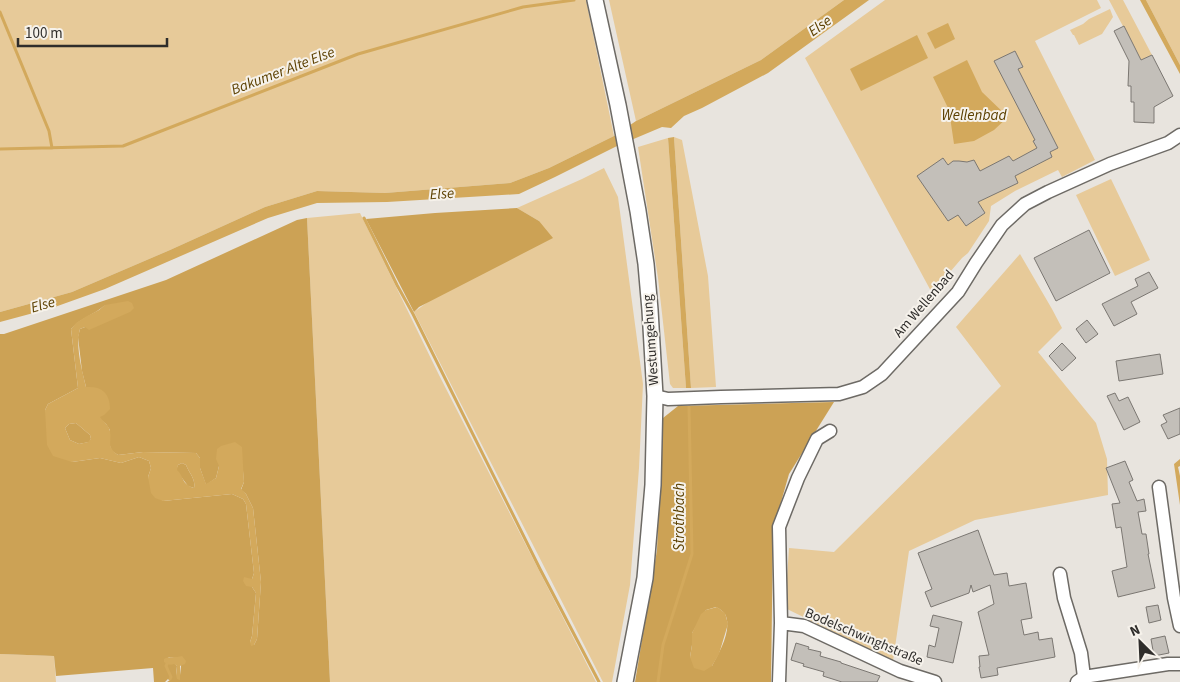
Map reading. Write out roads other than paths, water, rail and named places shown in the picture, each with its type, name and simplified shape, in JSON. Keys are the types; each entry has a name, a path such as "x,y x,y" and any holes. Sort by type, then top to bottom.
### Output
{"main road":[{"name":"Westumgehung","path":"595,2 630,162 638,211 646,264 655,396 653,485 645,578 625,682"}],"street":[{"name":"Am Wellenbad","path":"655,396 668,399 839,394 863,387 882,374 958,292 1002,225 1025,204 1110,164 1168,144 1180,135"},
{"path":"779,682 781,623 779,528 798,478 817,439 830,431"},
{"path":"1159,487 1174,598 1180,626"},
{"path":"1060,574 1064,598 1081,653 1081,680 1168,664 1180,664"},
{"name":"Bodelschwinghstraße","path":"781,623 804,626 900,671 935,682"}],"water":[{"name":"Else","path":"844,0 869,0 768,73 684,116 671,128 662,127 617,146 519,194 387,202 317,203 268,218 105,289 52,308 0,322 0,312 72,292 265,207 317,191 385,193 510,183 549,168 614,136 636,121 761,60"},
{"path":"1140,0 1146,0 1180,65 1180,74"},
{"path":"948,23 955,39 935,49 927,33"},
{"path":"917,35 928,58 861,91 850,69"},
{"name":"Wellenbad","path":"967,60 982,92 1008,117 994,130 974,141 954,144 949,110 933,77"},
{"path":"674,137 691,388 686,388 668,138"},
{"path":"128,301 132,303 134,308 130,312 89,330 85,327 80,329 78,343 86,387 101,389 107,395 110,403 110,409 100,417 109,429 110,444 114,452 118,455 143,452 196,453 200,458 200,468 206,484 216,478 219,466 216,459 217,449 235,442 242,447 244,482 241,489 246,494 253,508 261,582 257,639 254,645 251,646 250,642 256,593 252,587 246,586 243,581 244,577 252,579 254,573 246,504 243,499 232,494 163,501 155,498 151,493 148,477 151,468 149,461 139,457 121,463 100,458 72,462 53,456 47,445 45,410 48,404 78,388 71,329 76,323 105,305","holes":["76,423 90,435 91,439 88,442 79,444 70,440 65,428 69,424","182,463 186,465 192,476 194,488 185,482 177,470 178,465"]},
{"path":"1180,459 1180,466 1178,467 1180,476 1180,505 1174,464"},
{"path":"717,607 725,613 728,624 719,654 712,666 704,671 694,668 690,657 692,633 701,614 706,610"},
{"path":"182,656 186,661 185,664 180,666 180,680 177,679 176,675 177,666 167,664 164,662 164,659"}],"waterway":[{"name":"Bakumer Alte Else","path":"0,149 123,146 358,54 523,7 574,0"},
{"path":"0,12 49,131 52,148"},
{"path":"364,218 540,569 599,682"},
{"name":"Strothbach","path":"658,682 663,645 692,554 689,407"},
{"path":"167,664 170,679"}]}
